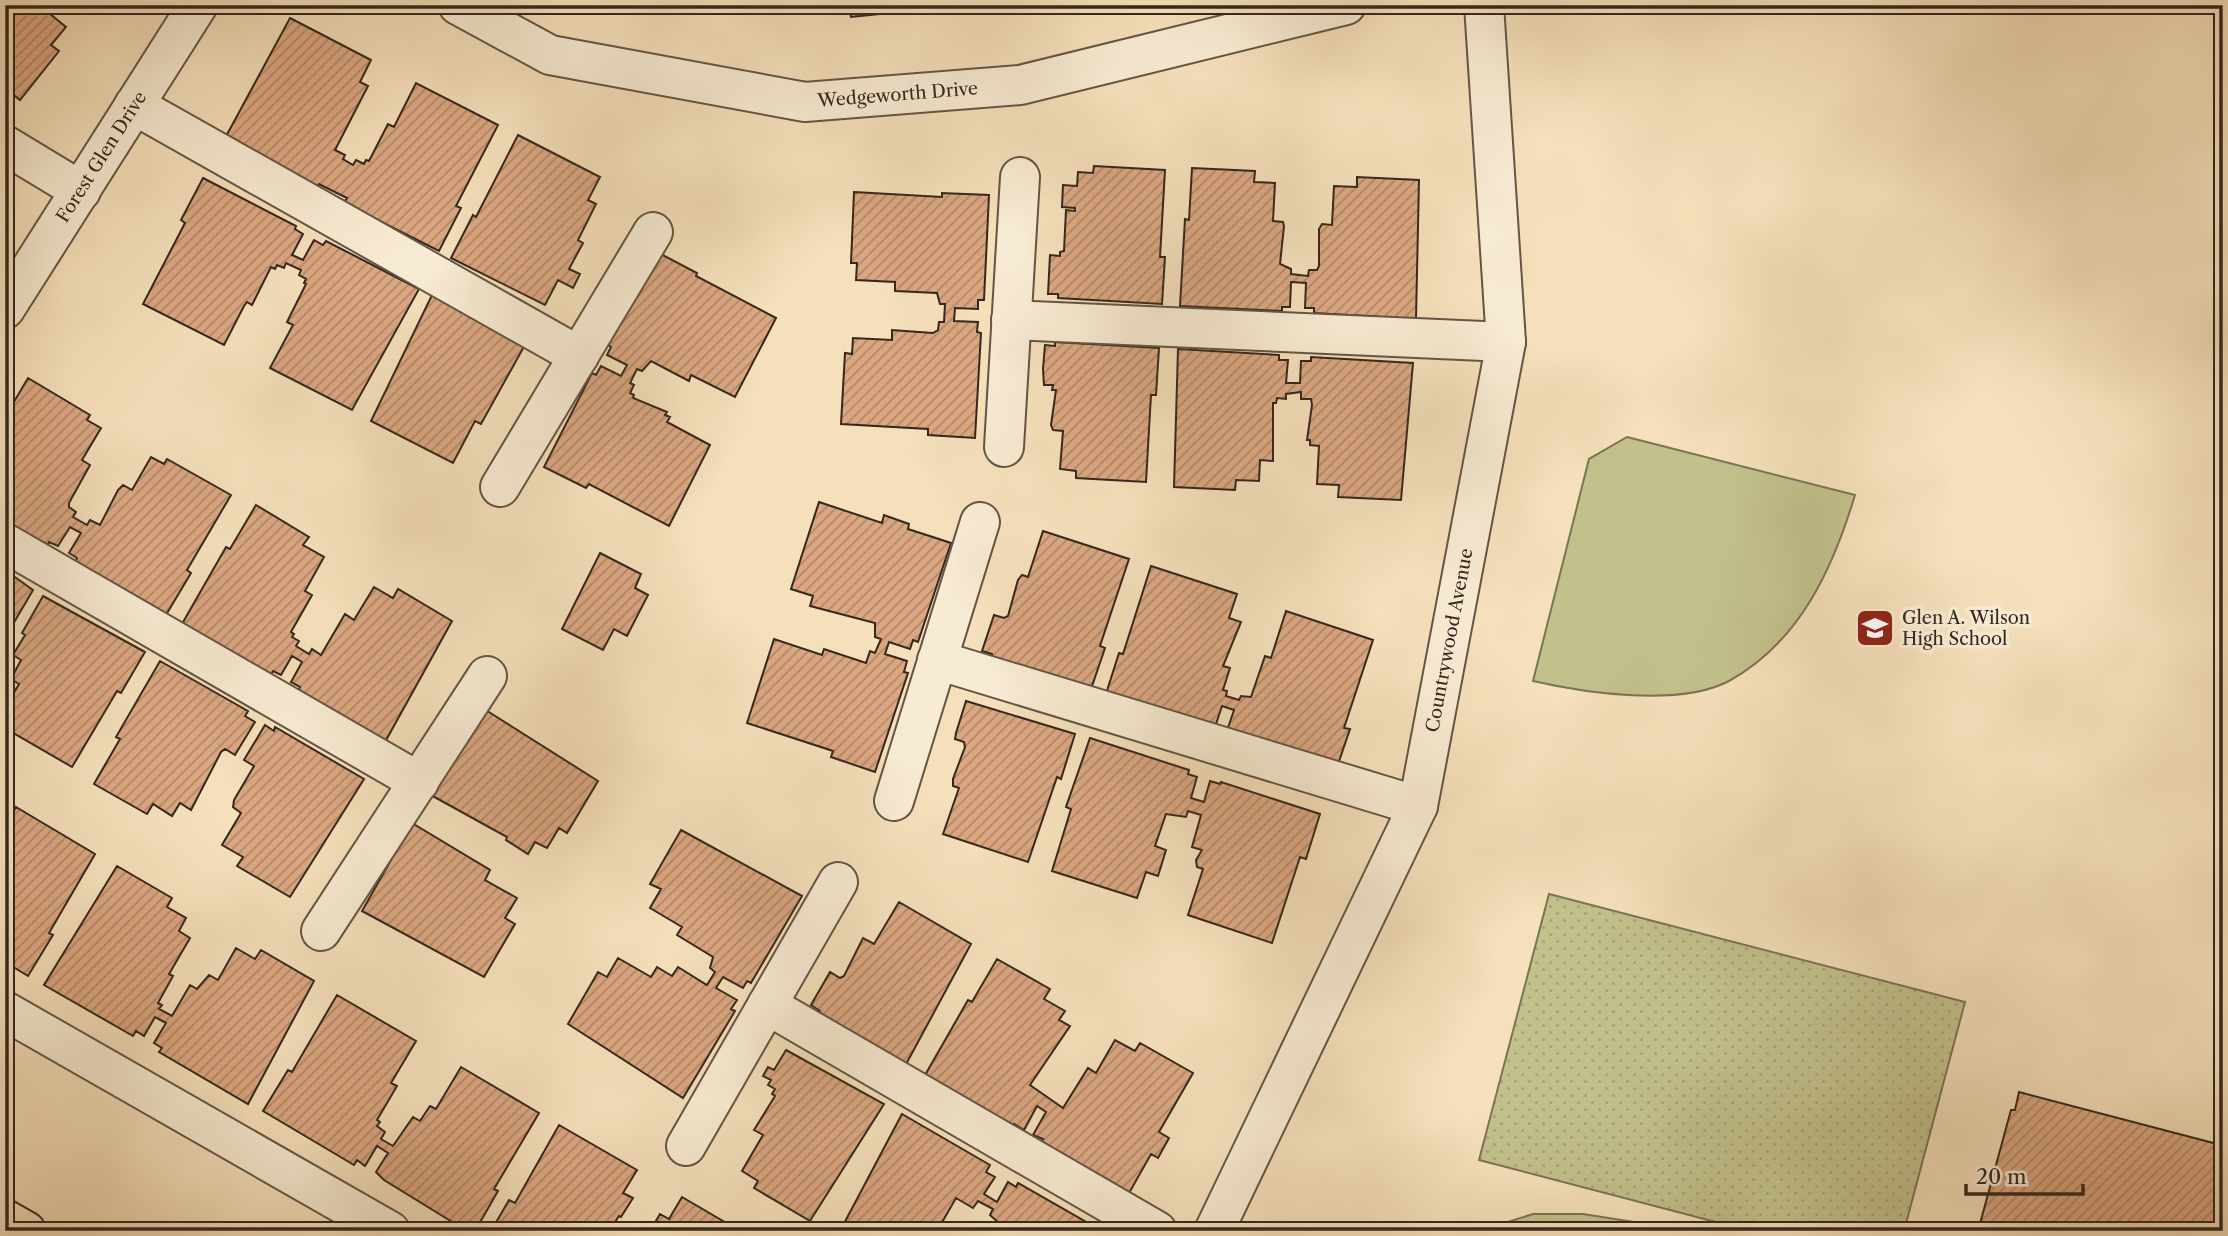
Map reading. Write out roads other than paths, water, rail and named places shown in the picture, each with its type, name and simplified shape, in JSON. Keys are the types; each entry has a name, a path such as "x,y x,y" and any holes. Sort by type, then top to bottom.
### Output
{"highway":[{"path":"5,1219 26,1231"}],"street":[{"name":"Forest Glen Drive","path":"5,309 198,5"},
{"name":"Wedgeworth Drive","path":"458,5 550,55 805,102 1020,85 1346,5"},
{"name":"Countrywood Avenue","path":"1214,1231 1418,806 1506,342 1484,5"},
{"path":"134,105 579,356"},
{"path":"5,145 80,191"},
{"path":"1004,447 1020,177"},
{"path":"500,487 653,232"},
{"path":"1011,320 1506,342"},
{"path":"894,801 980,522"},
{"path":"5,542 418,782"},
{"path":"937,660 1418,806"},
{"path":"321,931 487,676"},
{"path":"685,1146 838,882"},
{"path":"767,1004 1157,1231"},
{"path":"5,1010 390,1231"}],"place":[{"name":"Glen A. Wilson High School","path":"1875,628"}]}
